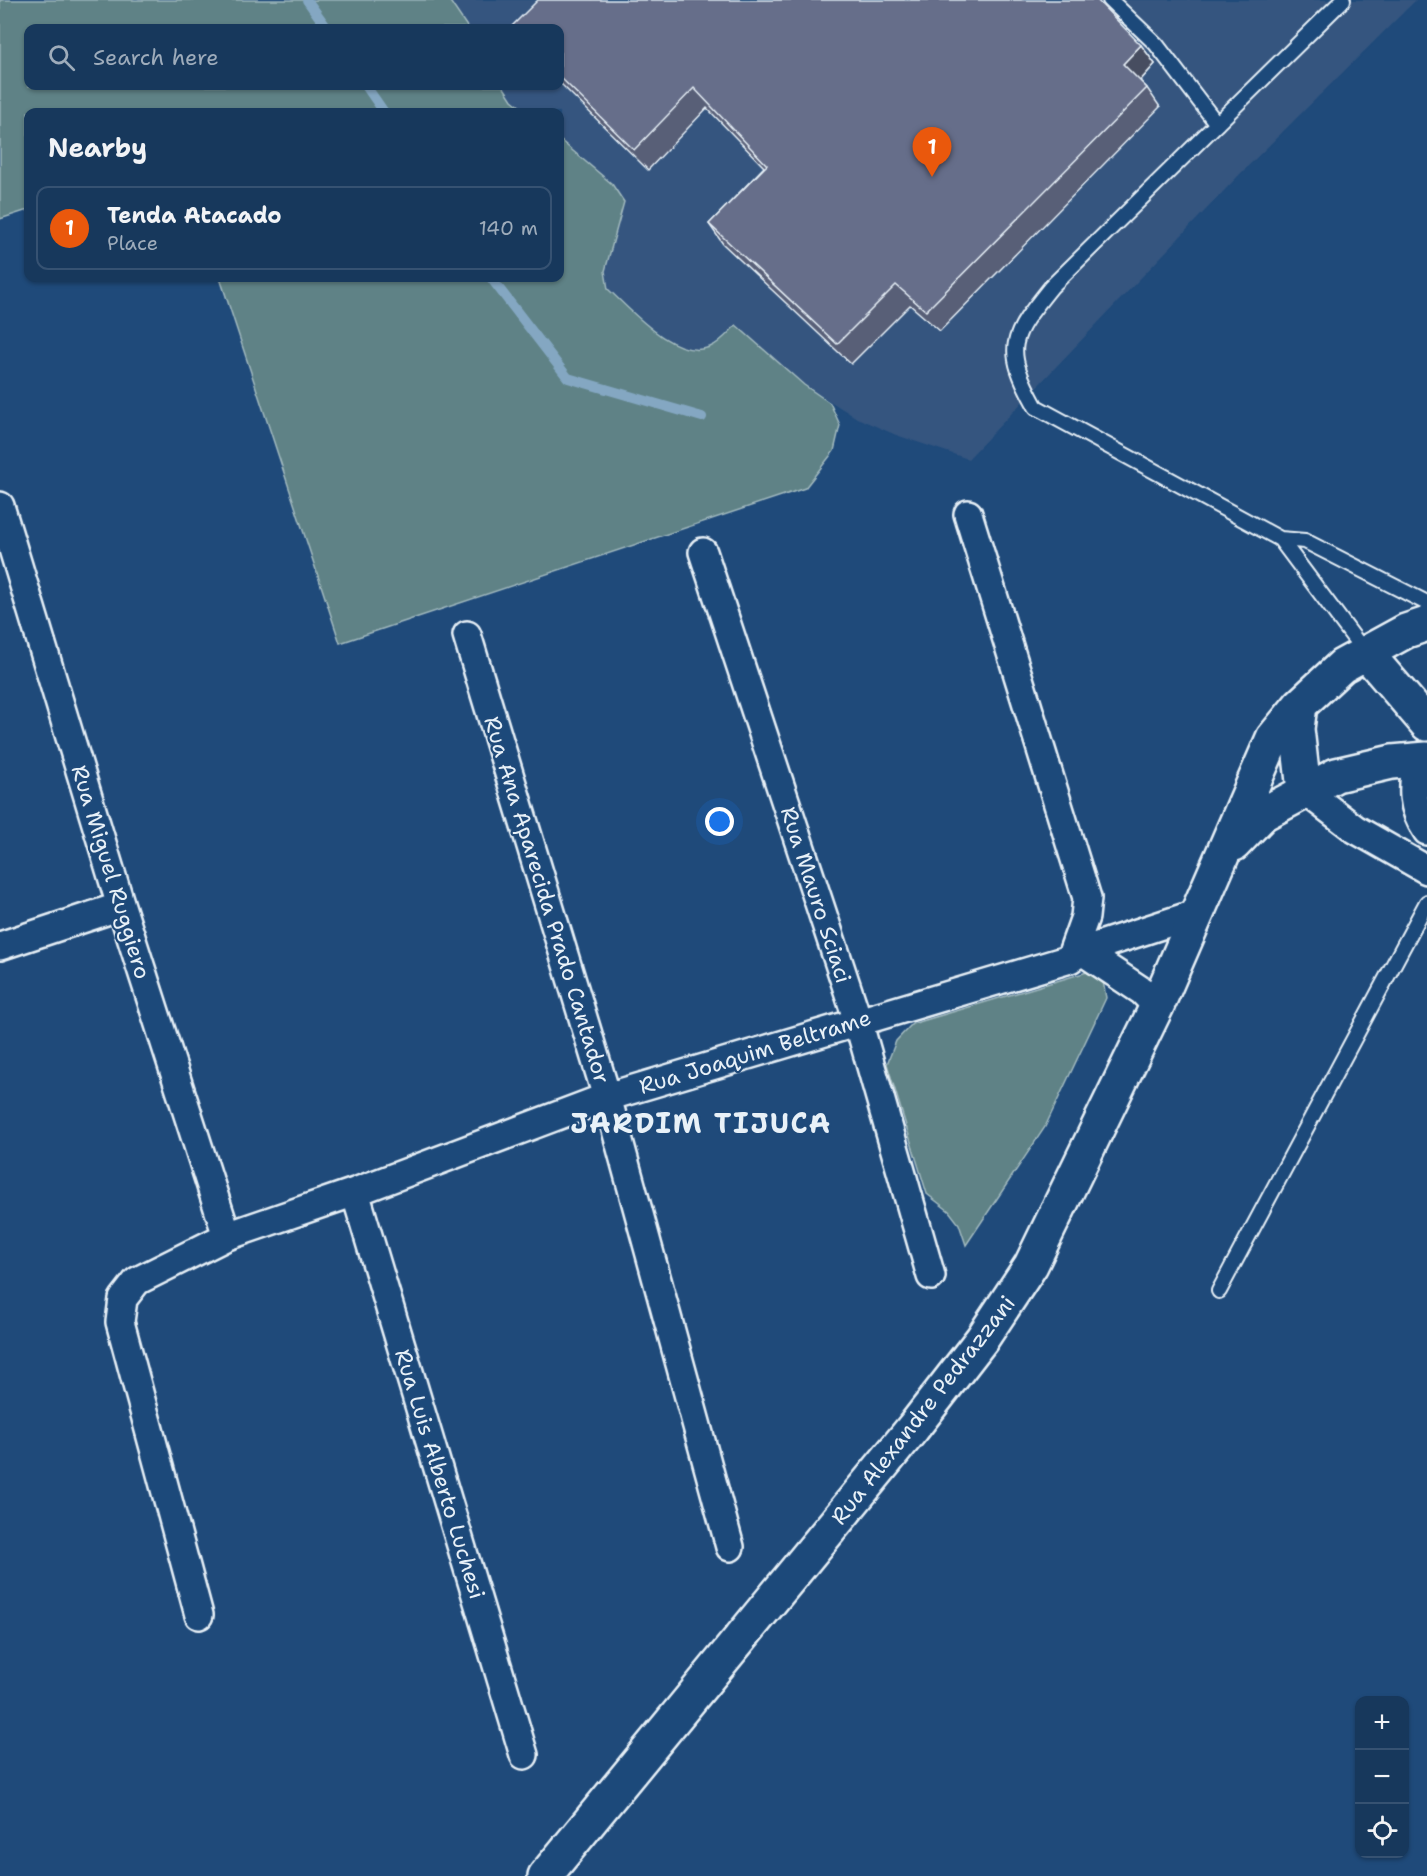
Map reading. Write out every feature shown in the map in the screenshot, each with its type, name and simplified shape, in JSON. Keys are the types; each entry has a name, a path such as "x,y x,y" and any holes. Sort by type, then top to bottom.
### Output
{"street":[{"name":"Rua Miguel Ruggiero","path":"0,506 121,906 227,1236"},
{"path":"968,514 1087,898 1076,955 1142,991 1157,1006"},
{"name":"Rua Mauro Sciaci","path":"703,552 858,1021 931,1276"},
{"name":"Rua Alexandre Pedrazzani","path":"545,1876 755,1622 982,1339 1031,1265 1157,1006 1273,738 1300,705 1342,666 1406,631 1427,624"},
{"name":"Rua Ana Aparecida Prado Cantador","path":"467,635 607,1097 730,1547"},
{"path":"1367,654 1427,724"},
{"path":"1300,705 1297,729 1304,790 1355,829 1427,870"},
{"path":"1422,760 1413,798 1417,817 1427,831"},
{"name":"Rua Alexandre Pedrazzani","path":"1225,853 1263,814 1304,790 1336,775 1392,762 1422,760"},
{"path":"0,946 121,906"},
{"name":"Rua Joaquim Beltrame","path":"199,1615 121,1316 123,1299 137,1281 227,1236 355,1192 607,1097 1076,955 1195,914"},
{"name":"Rua Luis Alberto Luchesi","path":"355,1192 524,1755"}],"lane":[{"path":"1110,0 1156,44 1216,124"},
{"path":"1343,0 1051,287 1016,336 1014,357 1019,376 1036,406 1280,539 1305,541 1427,603"},
{"path":"1280,539 1367,654"},
{"path":"1220,1291 1427,902"}],"shaded area":[{"path":"449,0 1416,0 1241,173 968,459 896,435 857,418 804,385 736,325 712,346 696,350 676,346 649,326 608,289 605,272 612,241 612,184 564,143 564,108 522,108 512,100 506,90 564,90 564,24 465,24"}],"green space":[{"path":"0,0 449,0 465,24 24,24 24,90 506,90 512,100 522,108 24,108 24,211 0,219"},
{"path":"564,143 612,184 624,202 605,271 608,289 642,321 669,341 683,347 697,349 710,347 736,325 804,385 830,403 840,425 834,451 805,488 340,643 221,282 564,282"},
{"path":"1087,972 1103,981 1106,998 1045,1127 966,1245 959,1224 949,1211 927,1194 887,1064 896,1041 912,1024"}],"building":[{"path":"538,0 1097,0 1141,45 1123,64 1147,88 926,311 896,285 837,344 709,224 767,165 694,88 634,150 564,81 564,24 514,24"}],"waterway":[{"path":"307,0 324,24"},
{"path":"369,90 381,108"},
{"path":"494,282 568,378 702,417"}],"place":[{"name":"Tenda Atacado","path":"932,177"}],"district":[{"name":"JARDIM TIJUCA","path":"701,1123"}]}
